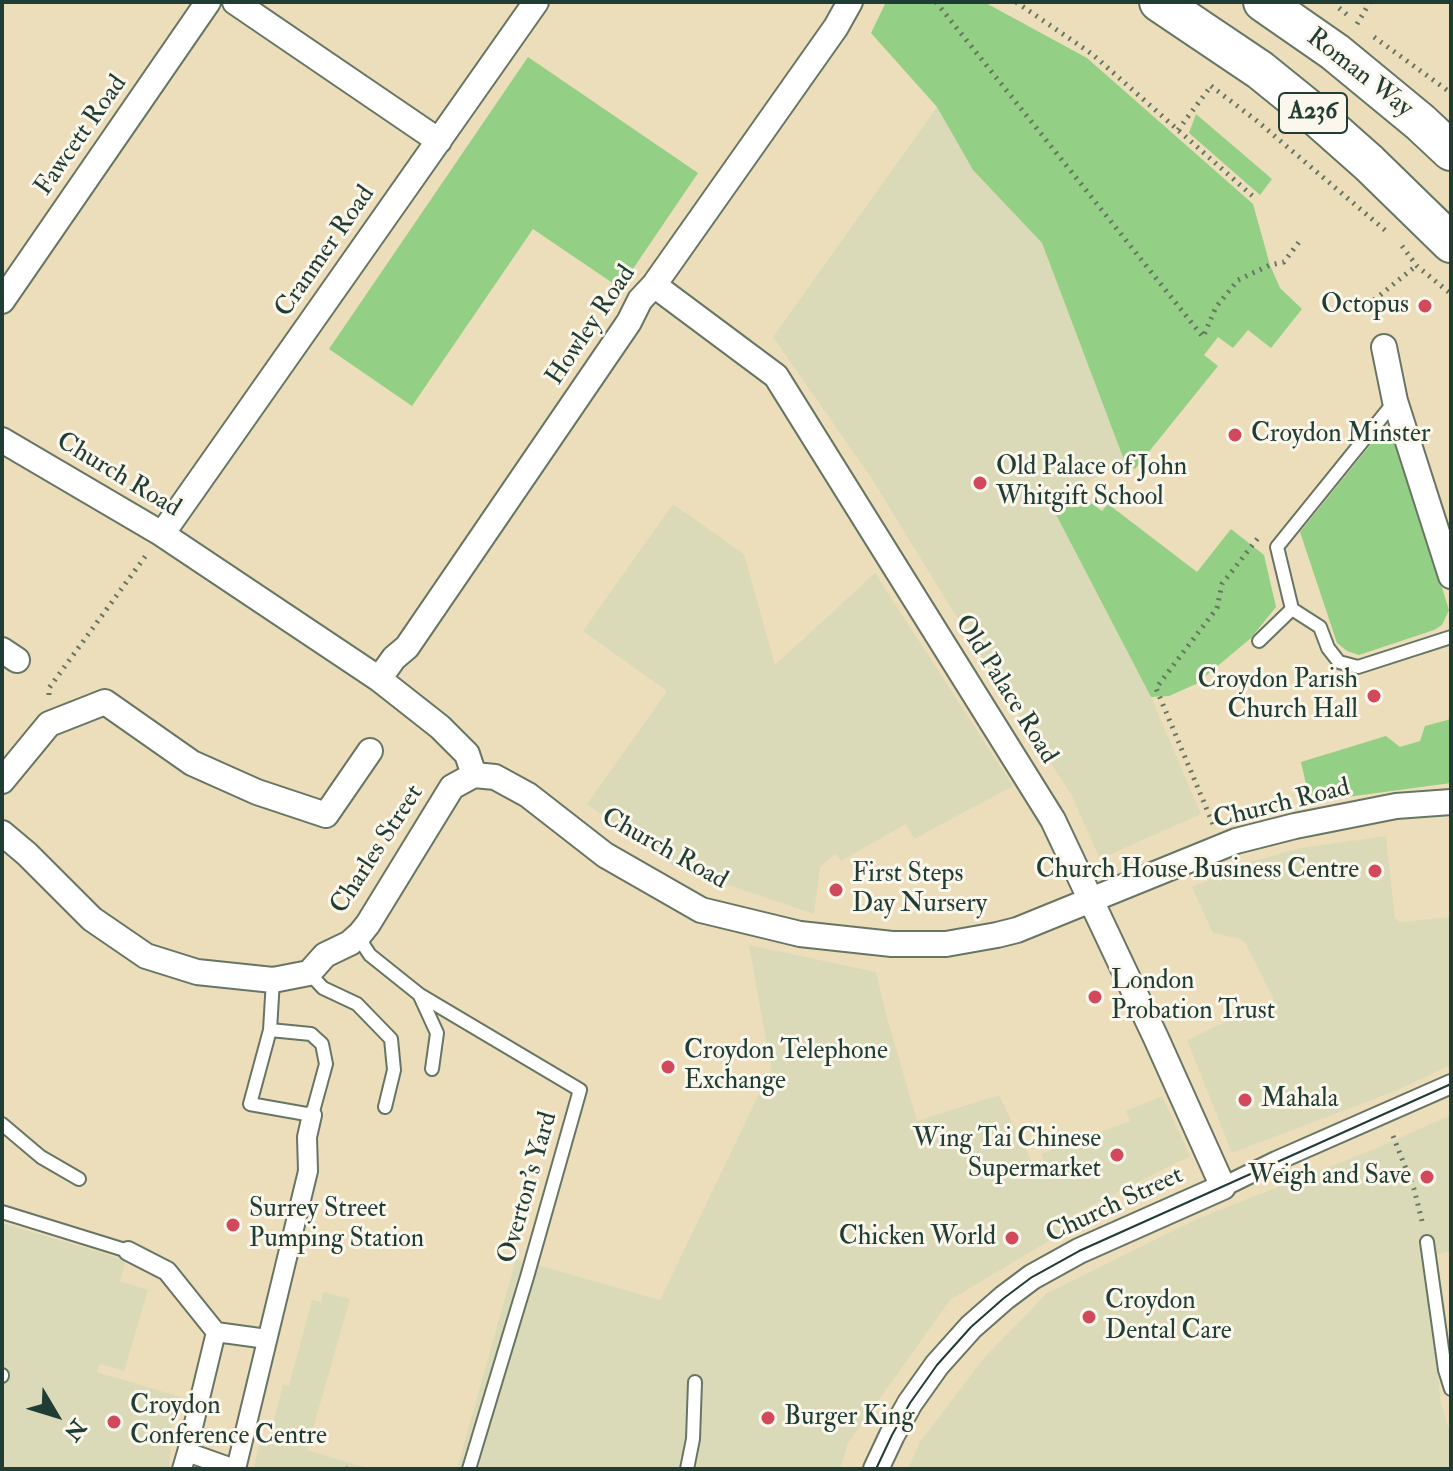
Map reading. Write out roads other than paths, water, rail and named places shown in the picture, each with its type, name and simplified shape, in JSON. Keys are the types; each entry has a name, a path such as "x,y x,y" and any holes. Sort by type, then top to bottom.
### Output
{"main road":[{"name":"A236","path":"1159,2 1260,70 1307,108 1451,243"},
{"name":"Roman Way","path":"1263,2 1335,52 1451,151"}],"street":[{"name":"Fawcett Road","path":"2,301 208,2"},
{"path":"235,2 439,141"},
{"name":"Cranmer Road","path":"162,534 536,2"},
{"name":"Howley Road","path":"379,679 394,658 407,647 629,322 640,300 654,285 836,27 850,2"},
{"name":"Old Palace Road","path":"654,285 776,376 1053,820 1223,1187"},
{"path":"1384,347 1395,401 1451,576"},
{"name":"Church Road","path":"2,440 162,534 379,679 440,727 467,754 474,775 495,777 528,795 605,855 701,910 800,934 892,944 946,944 1017,930 1236,841 1396,806 1451,802"},
{"path":"2,781 49,724 105,702 192,763 257,792 326,815 370,751"},
{"name":"Charles Street","path":"2,833 92,919 146,956 197,972 273,980 309,973 325,955 350,943 360,934 452,787 474,775"},
{"name":"Church Street","path":"876,1469 910,1403 937,1365 971,1327 1032,1277 1079,1251 1451,1084"},
{"path":"216,1332 184,1460 236,1469 308,1171 307,1137 312,1115"},
{"path":"128,1251 167,1271 216,1332 267,1339"}],"lane":[{"path":"1395,401 1277,547 1292,609 1320,627 1328,648 1339,662 1358,667 1451,637"},
{"path":"1259,641 1292,609"},
{"name":"Overton's Yard","path":"360,934 370,955 420,995 580,1090 469,1469"},
{"path":"309,973 323,988 357,1004 391,1039 394,1070 385,1107"},
{"path":"270,1030 311,1034 322,1044 326,1064 312,1115 250,1104 270,1030 273,980"},
{"path":"420,995 437,1033 432,1069"},
{"path":"2,1124 41,1157 79,1179"},
{"path":"2,1212 128,1251"},
{"path":"1427,1242 1445,1370 1451,1389"},
{"path":"687,1469 693,1439 695,1382"}],"tram line":[{"path":"876,1469 910,1403 937,1365 971,1327 1032,1277 1079,1251 1451,1084"}],"place":[{"name":"Octopus","path":"1425,306"},
{"name":"Croydon Minster","path":"1235,435"},
{"name":"Old Palace of John Whitgift School","path":"980,483"},
{"name":"Croydon Parish Church Hall","path":"1374,696"},
{"name":"Church House Business Centre","path":"1375,871"},
{"name":"First Steps Day Nursery","path":"836,890"},
{"name":"London Probation Trust","path":"1095,997"},
{"name":"Croydon Telephone Exchange","path":"668,1067"},
{"name":"Mahala","path":"1245,1100"},
{"name":"Wing Tai Chinese Supermarket","path":"1117,1155"},
{"name":"Weigh and Save","path":"1427,1177"},
{"name":"Surrey Street Pumping Station","path":"233,1225"},
{"name":"Chicken World","path":"1012,1238"},
{"name":"Croydon Dental Care","path":"1089,1317"},
{"name":"Burger King","path":"768,1418"},
{"name":"Croydon Conference Centre","path":"114,1422"}]}
